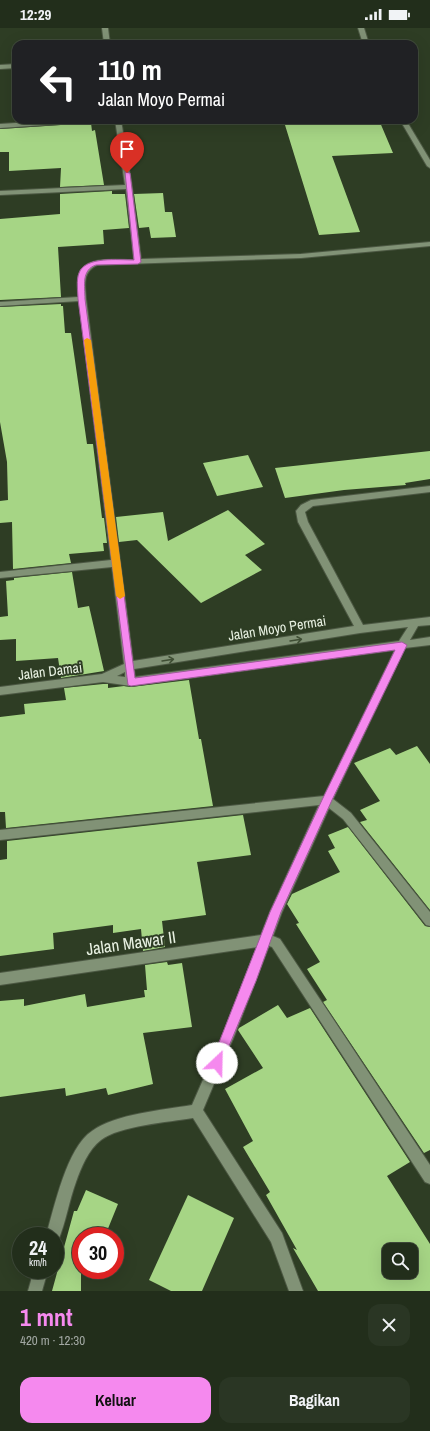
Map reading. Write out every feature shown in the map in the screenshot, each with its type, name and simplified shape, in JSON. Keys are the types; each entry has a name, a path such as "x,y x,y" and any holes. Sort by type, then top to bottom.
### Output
{"street":[{"path":"105,28 106,40"},
{"path":"361,28 365,40"},
{"path":"0,67 12,66"},
{"path":"0,126 30,124"},
{"path":"119,124 129,187 138,262"},
{"path":"406,124 430,166"},
{"path":"0,193 129,187"},
{"path":"131,682 82,299 82,273 89,265 96,263 301,256 430,244"},
{"path":"0,304 82,299"},
{"path":"360,629 303,522 300,512 304,506 311,503 430,489"},
{"path":"0,575 116,563"},
{"name":"Jalan Moyo Permai","path":"103,678 129,666 360,629 430,621"},
{"path":"196,1111 229,1034 276,912 327,800 402,645 415,623"},
{"path":"103,678 131,682 430,641"},
{"name":"Jalan Damai","path":"0,691 103,678"},
{"path":"0,835 327,800 347,816 430,921"},
{"path":"266,940 276,943 430,1177"},
{"name":"Jalan Mawar II","path":"0,979 266,940"},
{"path":"55,1227 78,1158 85,1146 96,1134 120,1126 196,1111"},
{"path":"196,1111 277,1238 296,1291"},
{"path":"35,1291 39,1279"}],"building":[{"path":"91,124 92,131 95,130 104,185 60,187 61,168 9,171 9,152 0,152 0,129"},
{"path":"381,124 393,153 332,156 360,232 319,235 285,125"},
{"path":"112,191 112,194 125,194 129,228 103,230 104,244 58,247 61,297 0,300 0,219 60,214 60,194"},
{"path":"163,193 165,212 172,212 176,237 151,238 149,227 139,228 134,194"},
{"path":"61,304 61,306 63,306 65,333 71,333 87,444 93,444 102,518 104,518 107,543 103,543 104,551 69,554 71,563 13,569 12,522 0,523 0,501 8,500 7,462 0,422 0,307"},
{"path":"430,451 430,479 405,483 406,485 344,490 285,498 275,468"},
{"path":"248,455 263,487 217,496 203,463"},
{"path":"228,510 265,544 245,555 262,570 201,603 137,540 119,542 116,517 163,512 168,541"},
{"path":"72,572 78,608 89,606 104,671 61,678 58,658 16,661 16,639 0,640 0,617 8,616 6,581 14,580 14,578"},
{"path":"189,680 199,739 201,739 213,806 6,828 5,812 0,812 0,717 25,714 24,704 66,700 64,688 103,684 108,684 108,688 124,686 131,687"},
{"path":"417,746 430,764 430,910 360,822 367,820 360,810 380,801 354,763 390,748 396,755"},
{"path":"243,815 251,855 197,862 206,915 162,921 165,947 143,951 141,929 113,933 113,925 53,933 54,949 0,956 0,860 7,859 7,841"},
{"path":"348,827 425,926 430,927 430,1150 424,1153 323,1002 327,1000 307,969 320,962 296,924 299,923 287,904 292,894 340,872 328,851 335,848 328,835"},
{"path":"167,962 168,965 182,963 192,1027 143,1033 153,1084 108,1095 106,1088 66,1096 65,1088 0,1097 0,1001 24,999 24,1006 85,994 87,1007 145,997 144,990 147,990 145,965"},
{"path":"278,1005 287,1018 310,1008 410,1162 387,1176 430,1244 430,1291 318,1291 293,1248 297,1250 266,1195 270,1192 243,1147 253,1141 225,1089 263,1068 238,1030"},
{"path":"86,1190 118,1204 109,1227 72,1227 72,1279 81,1279 81,1291 52,1291 55,1279 64,1279 64,1247 74,1211 77,1211"},
{"path":"188,1195 234,1218 202,1291 171,1291 149,1280"}],"slow traffic":[{"path":"87,340 120,596"}],"route":[{"path":"127,173 138,262 96,263 89,265 82,273 82,299 131,682 402,645 327,800 276,912 217,1063"}]}
